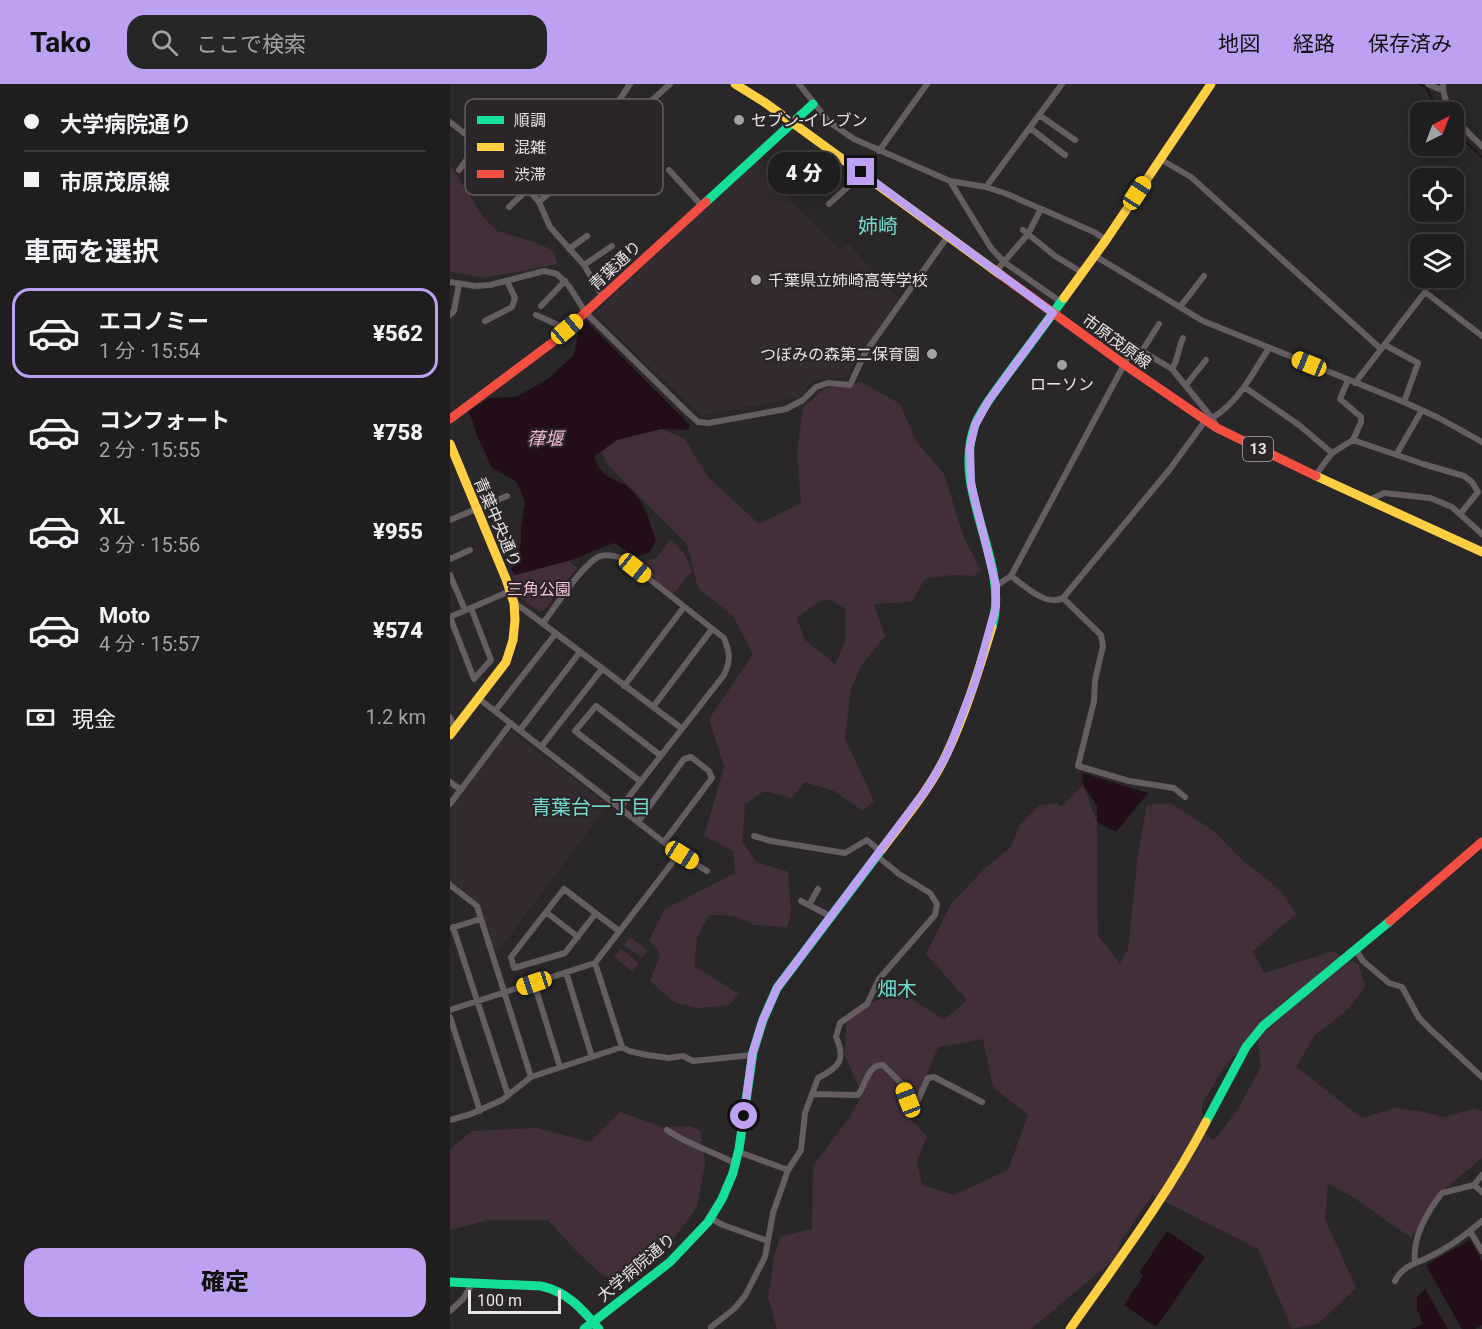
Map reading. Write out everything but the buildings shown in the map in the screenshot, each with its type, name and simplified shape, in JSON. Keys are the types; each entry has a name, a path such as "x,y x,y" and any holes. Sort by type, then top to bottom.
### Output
{"street":[{"path":"620,99 630,84"},
{"path":"653,99 670,84"},
{"name":"市原茂原線","path":"735,84 1125,364 1208,419 1217,428 1368,501 1482,552"},
{"path":"799,84 829,122 854,139 950,181 986,187 1041,209 1094,232 1106,240"},
{"path":"879,151 927,84"},
{"path":"986,187 1062,84"},
{"name":"大学病院通り","path":"584,1329 596,1325 672,1260 710,1218 727,1190 736,1164 752,1055 762,1022 777,988 928,787 947,754 975,682 996,606 996,586 971,484 970,447 975,425 989,400 1095,256 1210,84"},
{"path":"1428,84 1439,89 1443,86 1445,100 1472,137 1482,146"},
{"name":"青葉通り","path":"450,419 553,342 813,104"},
{"path":"1039,115 1075,140"},
{"path":"450,122 465,133"},
{"path":"1030,128 1065,155"},
{"path":"1160,159 1191,177 1383,347 1418,363 1404,402"},
{"path":"459,170 465,162"},
{"path":"669,170 701,205"},
{"path":"829,204 862,174"},
{"path":"950,181 991,248 1004,262 1061,302"},
{"path":"509,207 522,195"},
{"path":"533,195 539,202 550,227 584,265 603,297"},
{"path":"539,202 547,195"},
{"path":"996,271 1041,209"},
{"path":"1025,232 1054,256 1083,273"},
{"path":"569,249 587,236"},
{"path":"450,282 475,286 507,281 544,271 557,274 565,281 586,313 698,422 709,423 786,409 803,400 816,387 828,383 850,384 865,353 948,236"},
{"path":"584,265 612,246"},
{"path":"1095,256 1203,321 1404,402 1482,442"},
{"path":"1180,306 1204,276"},
{"path":"485,321 512,307 515,298 507,281"},
{"path":"541,306 565,281"},
{"path":"450,315 454,311 459,284"},
{"path":"1315,476 1332,453 1353,440 1361,422 1361,417 1340,399 1352,381 1383,347 1425,292 1482,336"},
{"path":"536,315 567,329"},
{"path":"1092,321 1172,369 1186,385 1208,419"},
{"path":"1142,351 1159,324"},
{"path":"1172,369 1184,338"},
{"path":"996,586 1011,576 1134,346"},
{"path":"1011,576 1042,598 1058,601 1064,598 1208,419 1225,410 1244,387 1269,348"},
{"path":"1186,385 1206,360"},
{"path":"1244,387 1299,425 1332,453"},
{"path":"1396,455 1422,410"},
{"path":"1353,440 1464,476 1472,482 1478,492 1461,513"},
{"name":"青葉中央通り","path":"450,444 510,591 514,603 515,630 506,662 452,732"},
{"path":"1368,501 1384,493 1430,498 1461,513 1482,534"},
{"path":"450,520 507,496"},
{"path":"450,559 470,550"},
{"path":"543,623 589,562 602,555 612,555 624,559 724,638 730,652 730,663 724,675 620,808"},
{"path":"450,575 468,609 491,660 474,679 450,617 468,609 510,591"},
{"path":"1064,598 1101,635 1103,646 1095,680 1094,701 1078,766 1129,781 1174,788 1185,797"},
{"path":"514,603 681,728"},
{"path":"624,686 684,607"},
{"path":"653,707 712,629"},
{"path":"495,711 556,633"},
{"path":"520,730 580,652"},
{"path":"542,747 602,669"},
{"path":"478,698 678,854 708,871"},
{"path":"640,781 575,731 596,706 660,755"},
{"path":"450,717 452,732"},
{"path":"450,804 511,723"},
{"path":"638,822 684,759 691,758 709,771 712,778 664,842"},
{"path":"450,782 461,790"},
{"path":"711,1329 745,1296 765,1257 773,1213 788,1170 801,1150 805,1113 818,1078 829,1073 841,1060 842,1051 836,1037 840,1023 867,1004 879,979 935,915 937,904 930,893 899,874 867,840 845,853 754,836"},
{"path":"1070,1329 1191,1151 1234,1069 1263,1026 1482,842"},
{"path":"450,1010 595,963 678,854"},
{"path":"450,885 473,902 505,992 531,1077"},
{"path":"596,913 566,954 514,968 511,957 564,889 596,913 620,931"},
{"path":"809,905 818,889"},
{"path":"801,901 830,916"},
{"path":"546,912 578,937"},
{"path":"480,919 452,928 508,1095"},
{"path":"1354,950 1389,983 1402,987 1419,1017 1482,1077"},
{"path":"595,963 622,1047 629,1052 669,1058 683,1056 693,1061 752,1055"},
{"path":"566,972 592,1057"},
{"path":"534,983 560,1067"},
{"path":"450,1017 480,1111"},
{"path":"450,1120 480,1111 508,1095 531,1077 622,1047"},
{"path":"812,1094 858,1095 871,1069 877,1065 883,1065 901,1083 908,1100 914,1104 928,1078 934,1077 982,1102"},
{"path":"667,1130 687,1143 736,1164"},
{"path":"738,1152 788,1170"},
{"path":"1415,1262 1414,1251 1424,1224 1442,1193 1474,1185 1482,1175"},
{"path":"1474,1185 1482,1192"},
{"path":"710,1218 768,1241"},
{"path":"1395,1281 1406,1266 1425,1259 1482,1221"},
{"path":"1470,1231 1482,1251"},
{"path":"450,1282 541,1286 555,1289 577,1304 596,1325"},
{"path":"450,1311 463,1299 472,1284"}],"shaded area":[{"name":"千葉県立姉崎高等学校","path":"757,160 766,168 782,167 791,201 840,250 849,244 898,298 846,377 813,380 799,397 701,416 595,313"},
{"path":"510,731 608,805 496,954 480,904 450,881 450,808"}],"green space":[{"path":"450,165 465,188 465,195 469,195 484,218 497,231 553,250 557,264 484,278 450,272"},
{"path":"861,382 900,404 916,441 944,474 964,538 981,570 974,576 952,575 925,579 911,602 874,604 885,636 861,666 851,689 845,738 874,801 863,811 834,791 804,782 792,798 764,791 745,805 742,841 756,862 789,872 791,906 787,927 754,925 735,916 709,915 697,937 694,966 739,994 729,1005 700,1008 675,1003 650,981 660,954 649,940 665,909 735,873 733,851 704,836 724,767 709,719 753,654 733,616 698,588 687,544 609,466 601,452 617,440 661,429 684,438 708,477 759,524 801,503 797,452 803,408 825,388","holes":["830,599 846,610 845,642 835,664 805,640 797,618 817,603"]},
{"name":"三角公園","path":"518,485 639,501 652,523 656,541 649,553 635,557 614,543 569,561 577,568 540,612 520,597 512,576 560,563 515,575 511,569 521,544 521,525 525,503"},
{"path":"670,539 684,553 692,571 673,594 635,563 657,558"},
{"path":"1083,785 1097,822 1098,936 1120,963 1128,950 1138,853 1147,805 1170,803 1214,831 1241,859 1281,891 1296,914 1252,952 1265,973 1333,951 1359,965 1365,987 1347,1010 1315,1035 1296,1067 1362,1118 1394,1108 1443,1117 1475,1108 1482,1111 1482,1158 1447,1187 1411,1238 1353,1197 1328,1184 1325,1219 1356,1288 1319,1323 1292,1329 1258,1249 1152,1195 1121,1240 1116,1258 1031,1329 777,1329 768,1297 780,1236 812,1229 813,1166 849,1118 862,1095 844,1053 847,1017 879,999 912,999 944,1020 967,1000 926,954 951,904 985,868 1011,847 1019,826 1040,805 1057,803 1061,807","holes":["1257,1035 1261,1067 1238,1109 1214,1141 1202,1130 1202,1104 1226,1064","983,1039 993,1087 1028,1115 1008,1170 954,1195 922,1185 917,1161 927,1136 910,1118 938,1047"]},
{"path":"630,937 648,950 642,958 624,945"},
{"path":"621,949 639,963 632,971 614,957"},
{"path":"620,1112 663,1127 690,1126 700,1130 705,1165 697,1207 657,1261 621,1282 604,1276 578,1253 548,1220 488,1220 450,1230 450,1149 472,1131 537,1128 590,1142"}],"water":[{"name":"葎堰","path":"586,321 690,425 689,430 661,429 617,440 594,456 601,471 631,490 644,507 656,541 649,553 635,557 614,543 572,560 515,575 511,569 521,544 521,525 525,503 517,482 491,467 468,412 489,398 516,397 548,379 574,355 579,327"},
{"path":"1082,773 1148,793 1116,832 1097,822 1097,806 1083,785"},
{"path":"1167,1231 1205,1257 1156,1327 1124,1305 1143,1276 1140,1272"},
{"path":"1470,1240 1482,1261 1482,1325 1475,1329 1462,1329 1426,1265"},
{"path":"1425,1289 1448,1329 1411,1329 1423,1324 1417,1309 1417,1297"}],"waterway":[{"path":"1418,84 1426,87 1434,102"},
{"path":"1464,140 1482,157"}],"traffic: fast":[{"path":"706,202 813,104"},
{"path":"992,627 996,602 994,577 974,501 969,450 975,425 985,405 1064,298"},
{"path":"584,1329 670,1262 708,1222 722,1199 733,1173 739,1149 753,1052 763,1020 777,988 882,849"},
{"path":"1206,1122 1246,1047 1263,1026 1390,921"},
{"path":"450,1282 541,1286 551,1289 574,1302 599,1329"}],"traffic: slow":[{"path":"735,84 764,102 1001,275"},
{"path":"1064,298 1211,84"},
{"path":"450,444 506,579 514,603 515,620 513,640 506,662 450,735"},
{"path":"1316,476 1482,552"},
{"path":"882,849 941,766 966,707 992,627"},
{"path":"1070,1329 1159,1202 1206,1122"}],"traffic: jam":[{"path":"450,419 553,342 706,202"},
{"path":"1001,275 1217,428 1316,476"},
{"path":"1390,921 1482,842"}],"place":[{"name":"セブン-イレブン","path":"739,120"},
{"name":"千葉県立姉崎高等学校","path":"756,280"},
{"name":"つぼみの森第二保育園","path":"932,354"},
{"name":"ローソン","path":"1062,365"}],"district":[{"name":"姉崎","path":"878,226"},
{"name":"青葉台一丁目","path":"591,807"},
{"name":"畑木","path":"897,989"}],"route":[{"path":"744,1116 752,1055 762,1022 777,988 928,787 947,754 975,682 993,622 996,586 990,570 971,484 970,447 975,425 989,400 1053,313 861,172"}]}
